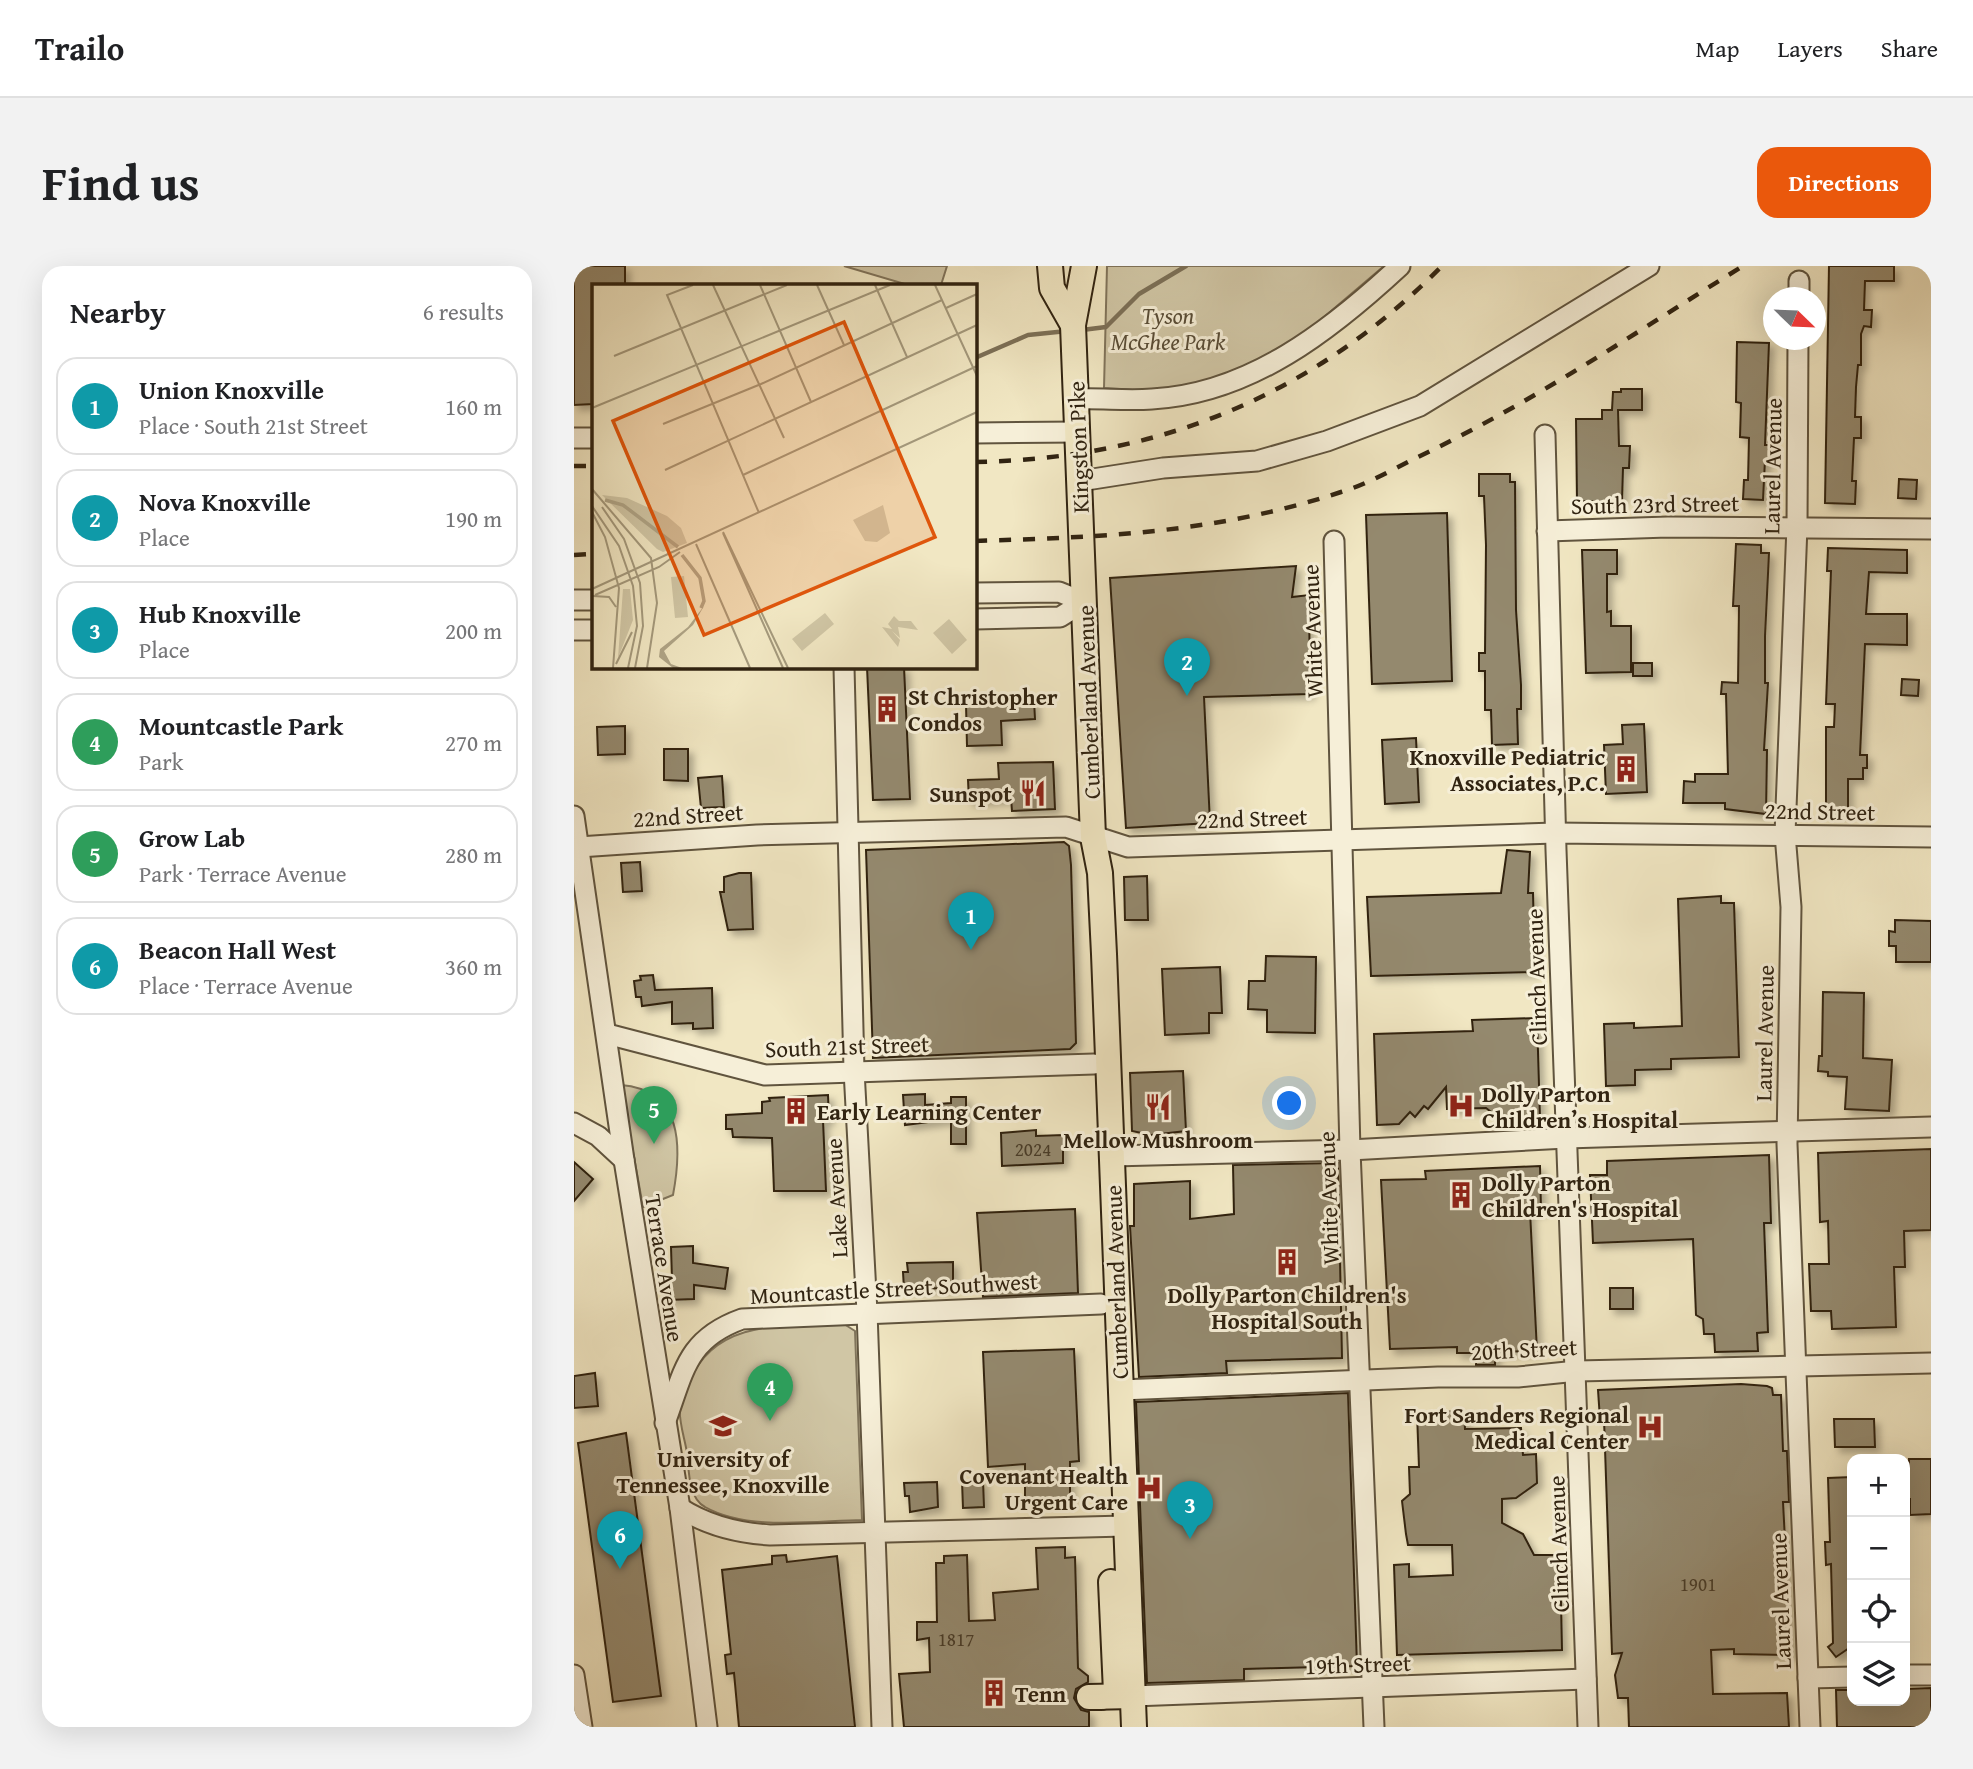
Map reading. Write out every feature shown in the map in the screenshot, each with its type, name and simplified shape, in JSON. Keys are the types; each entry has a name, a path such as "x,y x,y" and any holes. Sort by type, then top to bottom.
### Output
{"main road":[{"name":"Kingston Pike","path":"1050,270 1052,288 1073,325"},
{"name":"Kingston Pike","path":"1082,568 1073,325 1084,271"},
{"name":"Cumberland Avenue","path":"1082,568 1093,837 1101,882 1104,1156 1117,1526 1125,1696 1134,1727"},
{"name":"Cumberland Avenue","path":"1093,837 1086,873 1094,1064 1104,1156 1101,1304 1113,1391"},
{"name":"Cumberland Avenue","path":"1117,1727 1125,1696"},
{"path":"1089,1697 1125,1696"}],"street":[{"path":"1077,399 1153,399 1214,389 1245,377 1311,340 1355,307 1400,266"},
{"path":"1080,481 1163,468 1256,461 1327,441 1420,406 1649,266"},
{"name":"Laurel Avenue","path":"1798,350 1797,526 1785,835 1790,907 1787,1131 1810,1727"},
{"path":"976,433 1079,432"},
{"name":"Clinch Avenue","path":"1545,435 1555,833 1577,1371 1588,1727"},
{"path":"574,438 592,438"},
{"name":"South 23rd Street","path":"1547,531 1797,526 1931,528"},
{"name":"White Avenue","path":"1334,541 1350,1150 1374,1727"},
{"path":"976,593 1059,592 1084,602"},
{"path":"574,600 592,600"},
{"path":"976,619 1060,617 1084,602"},
{"path":"574,630 592,630"},
{"name":"Lake Avenue","path":"844,668 846,833 854,1070 867,1312 882,1727"},
{"name":"Terrace Avenue","path":"574,816 664,1424 680,1508 708,1727"},
{"name":"22nd Street","path":"579,846 757,835 1066,827 1128,847 1555,833 1931,837"},
{"name":"South 21st Street","path":"607,1034 765,1076 854,1070 1094,1064"},
{"path":"574,1123 598,1136 624,1160"},
{"path":"1104,1156 1350,1150 1566,1139 1931,1127"},
{"name":"Mountcastle Street Southwest","path":"664,1424 698,1343 723,1326 742,1319 1101,1304"},
{"name":"20th Street","path":"1113,1391 1546,1376 1577,1371 1931,1363"},
{"path":"680,1508 698,1520 744,1534 1117,1526"},
{"path":"574,1675 582,1727"},
{"path":"1910,1675 1931,1675"},
{"path":"1808,1678 1847,1677"},
{"name":"19th Street","path":"1125,1696 1586,1679"}],"green space":[{"path":"844,266 947,266 941,284 905,284"},
{"name":"Tyson McGhee Park","path":"1107,266 1384,266 1297,340 1234,377 1166,392 1104,388"},
{"path":"621,1085 641,1089 657,1098 667,1109 677,1140 673,1195 643,1207"},
{"path":"844,1324 855,1331 862,1520 760,1522 722,1514 699,1503 690,1483 680,1411 683,1396 701,1361 717,1346 735,1336 755,1330 777,1326"}],"building":[{"path":"574,266 625,266 625,284 592,284 592,404 574,405"},
{"path":"1829,266 1894,266 1894,281 1865,281 1864,310 1872,310 1871,327 1864,326 1861,334 1861,365 1858,365 1856,387 1855,417 1861,417 1861,438 1854,438 1852,481 1856,481 1855,504 1825,503"},
{"path":"1737,342 1763,343 1763,350 1769,350 1765,445 1769,445 1769,460 1765,460 1763,500 1743,499 1744,480 1748,480 1749,438 1740,437 1741,403 1736,402"},
{"path":"1621,389 1642,389 1642,410 1618,410 1619,446 1630,446 1629,468 1623,468 1622,501 1577,501 1576,419 1602,419 1602,410 1612,410 1613,392 1621,392"},
{"path":"1479,474 1510,474 1510,482 1515,482 1516,610 1521,685 1521,709 1517,709 1518,744 1492,745 1491,710 1485,710 1485,671 1479,671 1479,653 1485,653 1486,545 1484,496 1479,496"},
{"path":"1899,479 1917,480 1916,499 1898,498"},
{"path":"1447,513 1452,681 1372,684 1366,515"},
{"path":"1736,544 1761,545 1761,553 1769,553 1765,636 1765,683 1768,683 1764,750 1767,750 1766,814 1725,809 1725,803 1683,803 1684,781 1695,782 1695,774 1728,774 1726,694 1721,694 1722,682 1738,683 1739,606 1733,606"},
{"path":"1828,548 1907,550 1907,573 1869,572 1866,614 1907,614 1907,645 1865,644 1860,755 1867,755 1867,768 1863,768 1863,779 1848,779 1848,813 1826,813 1826,727 1834,727 1835,704 1826,704 1831,571 1827,571"},
{"path":"1582,550 1617,550 1617,574 1607,574 1607,612 1611,611 1611,626 1631,626 1631,672 1586,673"},
{"path":"1296,566 1292,597 1309,595 1310,694 1204,697 1210,823 1126,828 1110,578"},
{"path":"1633,663 1652,663 1652,676 1633,676"},
{"name":"St Christopher Condos","path":"867,668 904,668 910,799 873,800"},
{"path":"1902,679 1919,680 1918,696 1901,695"},
{"path":"1034,700 1035,719 1001,721 1002,745 967,746 966,704"},
{"name":"Knoxville Pediatric Associates, P.C.","path":"1644,724 1647,792 1606,794 1604,745 1623,744 1622,725"},
{"path":"625,726 625,754 598,755 597,727"},
{"path":"1416,738 1419,802 1385,804 1382,740"},
{"path":"664,749 688,749 688,781 664,780"},
{"name":"Sunspot","path":"1053,762 1055,809 1012,811 1011,798 969,801 968,780 999,779 998,763"},
{"path":"722,776 724,807 701,808 698,778"},
{"path":"1064,842 1069,846 1071,865 1076,1043 1070,1049 873,1058 866,850"},
{"path":"1507,850 1530,852 1528,893 1533,893 1535,972 1371,976 1367,897 1501,893"},
{"path":"640,862 642,891 623,892 621,863"},
{"path":"751,873 753,929 728,930 720,892 724,892 724,877"},
{"path":"1147,876 1148,920 1125,920 1124,877"},
{"path":"1721,896 1721,903 1734,903 1739,1057 1671,1059 1671,1069 1635,1070 1635,1085 1606,1086 1604,1024 1634,1023 1634,1028 1682,1026 1678,899"},
{"path":"1895,920 1931,921 1931,962 1896,962 1896,946 1889,946 1889,931 1895,932"},
{"path":"1266,956 1316,957 1315,1033 1267,1032 1267,1010 1248,1009 1249,981 1265,981"},
{"path":"1220,967 1222,1013 1209,1013 1209,1033 1165,1035 1162,969"},
{"path":"653,975 655,990 712,988 713,1028 693,1029 693,1023 672,1024 672,1002 642,1006 641,997 636,997 634,981 641,980 640,976"},
{"path":"1823,992 1864,993 1863,1058 1892,1060 1889,1111 1845,1109 1847,1077 1828,1076 1828,1072 1818,1071 1819,1056 1822,1056"},
{"path":"1537,1018 1540,1119 1495,1121 1495,1115 1486,1108 1447,1109 1446,1087 1428,1109 1424,1106 1415,1117 1410,1112 1399,1124 1377,1125 1374,1034 1473,1031 1472,1020"},
{"name":"Mellow Mushroom","path":"1183,1071 1186,1131 1151,1135 1132,1131 1130,1073"},
{"path":"925,1094 925,1105 951,1103 951,1097 966,1097 966,1144 951,1144 951,1119 905,1125 903,1095"},
{"path":"828,1095 829,1120 823,1120 826,1191 774,1191 772,1138 733,1137 732,1129 726,1129 726,1115 762,1113 762,1102 770,1101 769,1098"},
{"path":"1036,1130 1036,1136 1063,1135 1063,1163 1002,1166 1001,1133"},
{"path":"1931,1149 1931,1230 1904,1231 1905,1267 1894,1267 1896,1327 1832,1329 1831,1311 1811,1311 1809,1264 1829,1264 1828,1221 1820,1222 1818,1153"},
{"path":"1769,1155 1771,1223 1764,1223 1768,1332 1757,1333 1758,1351 1715,1352 1714,1334 1704,1334 1703,1319 1696,1315 1693,1239 1593,1243 1590,1175 1607,1175 1607,1161"},
{"path":"574,1162 593,1179 574,1201"},
{"path":"1338,1163 1342,1358 1226,1361 1227,1373 1139,1377 1130,1226 1134,1226 1134,1184 1190,1181 1190,1219 1234,1214 1233,1165"},
{"name":"Dolly Parton Children's Hospital","path":"1540,1166 1541,1210 1530,1211 1537,1351 1495,1352 1495,1365 1476,1365 1476,1353 1457,1353 1457,1347 1390,1349 1381,1180 1426,1179 1425,1171"},
{"path":"1075,1209 1078,1293 983,1297 977,1213"},
{"path":"693,1246 693,1263 728,1268 725,1289 694,1285 694,1299 668,1300 667,1280 672,1280 671,1247"},
{"path":"953,1262 953,1288 904,1289 903,1272 908,1272 907,1263"},
{"path":"1610,1288 1633,1288 1633,1309 1610,1309"},
{"path":"1074,1349 1079,1461 1070,1462 1070,1500 1025,1500 1025,1464 988,1467 983,1352"},
{"path":"595,1373 598,1406 574,1408 574,1376"},
{"path":"1741,1384 1767,1386 1772,1388 1773,1395 1781,1395 1783,1451 1787,1451 1789,1502 1783,1502 1791,1655 1734,1654 1734,1649 1711,1650 1713,1694 1787,1693 1789,1727 1629,1727 1628,1698 1618,1698 1615,1675 1622,1653 1612,1654 1604,1419 1600,1419 1598,1390"},
{"path":"1348,1393 1357,1666 1244,1669 1244,1680 1147,1683 1136,1402"},
{"path":"1464,1411 1465,1429 1521,1428 1523,1455 1536,1454 1537,1483 1516,1498 1502,1499 1502,1523 1523,1534 1534,1555 1560,1555 1562,1650 1397,1655 1394,1565 1409,1564 1409,1577 1453,1575 1452,1545 1408,1545 1402,1501 1410,1494 1409,1467 1419,1467 1417,1413"},
{"path":"1834,1419 1874,1419 1875,1447 1835,1447"},
{"path":"626,1433 661,1696 613,1702 578,1443"},
{"path":"1910,1459 1931,1459 1931,1514 1910,1515"},
{"path":"1847,1477 1847,1649 1836,1657 1828,1647 1833,1643 1831,1564 1826,1565 1825,1542 1830,1542 1828,1478"},
{"path":"983,1480 984,1507 963,1508 962,1481"},
{"path":"937,1482 938,1507 910,1512 909,1496 905,1496 904,1483"},
{"path":"1065,1547 1065,1558 1075,1557 1078,1668 1088,1676 1088,1682 1076,1689 1074,1698 1081,1710 1089,1712 1089,1727 904,1727 899,1674 930,1672 929,1638 917,1640 917,1622 937,1622 936,1563 944,1563 944,1556 967,1555 969,1621 995,1620 993,1593 1038,1589 1036,1548"},
{"path":"786,1555 787,1562 837,1556 855,1727 739,1727 734,1673 727,1674 725,1655 731,1654 722,1570 772,1564 772,1556"},
{"path":"1931,1688 1931,1727 1837,1727 1836,1690 1847,1690 1847,1706 1910,1706 1910,1689"}],"waterway":[{"path":"1082,330 1106,327 1139,294 1186,266"},
{"path":"976,358 1028,335 1067,331"}],"railway":[{"path":"976,462 1042,458 1107,448 1169,433 1228,412 1286,384 1340,351 1392,312 1442,266"},
{"path":"976,541 1115,535 1205,524 1295,506 1351,489 1502,414 1743,266"},
{"path":"574,466 592,466"},
{"path":"574,555 592,554"}],"place":[{"name":"Nova Knoxville","path":"1187,696"},
{"name":"St Christopher Condos","path":"887,709"},
{"name":"Knoxville Pediatric Associates, P.C.","path":"1626,769"},
{"name":"Sunspot","path":"1033,793"},
{"name":"Union Knoxville","path":"971,950"},
{"name":"Dolly Parton Children’s Hospital","path":"1461,1106"},
{"name":"Mellow Mushroom","path":"1158,1107"},
{"name":"Early Learning Center","path":"796,1111"},
{"name":"Grow Lab","path":"654,1144"},
{"name":"Dolly Parton Children's Hospital","path":"1461,1195"},
{"name":"Dolly Parton Children's Hospital South","path":"1287,1262"},
{"name":"Mountcastle Park","path":"770,1421"},
{"name":"University of Tennessee, Knoxville","path":"723,1426"},
{"name":"Fort Sanders Regional Medical Center","path":"1650,1427"},
{"name":"Covenant Health Urgent Care","path":"1149,1488"},
{"name":"Hub Knoxville","path":"1190,1539"},
{"name":"Beacon Hall West","path":"620,1569"},
{"name":"Tenn","path":"994,1693"}]}
